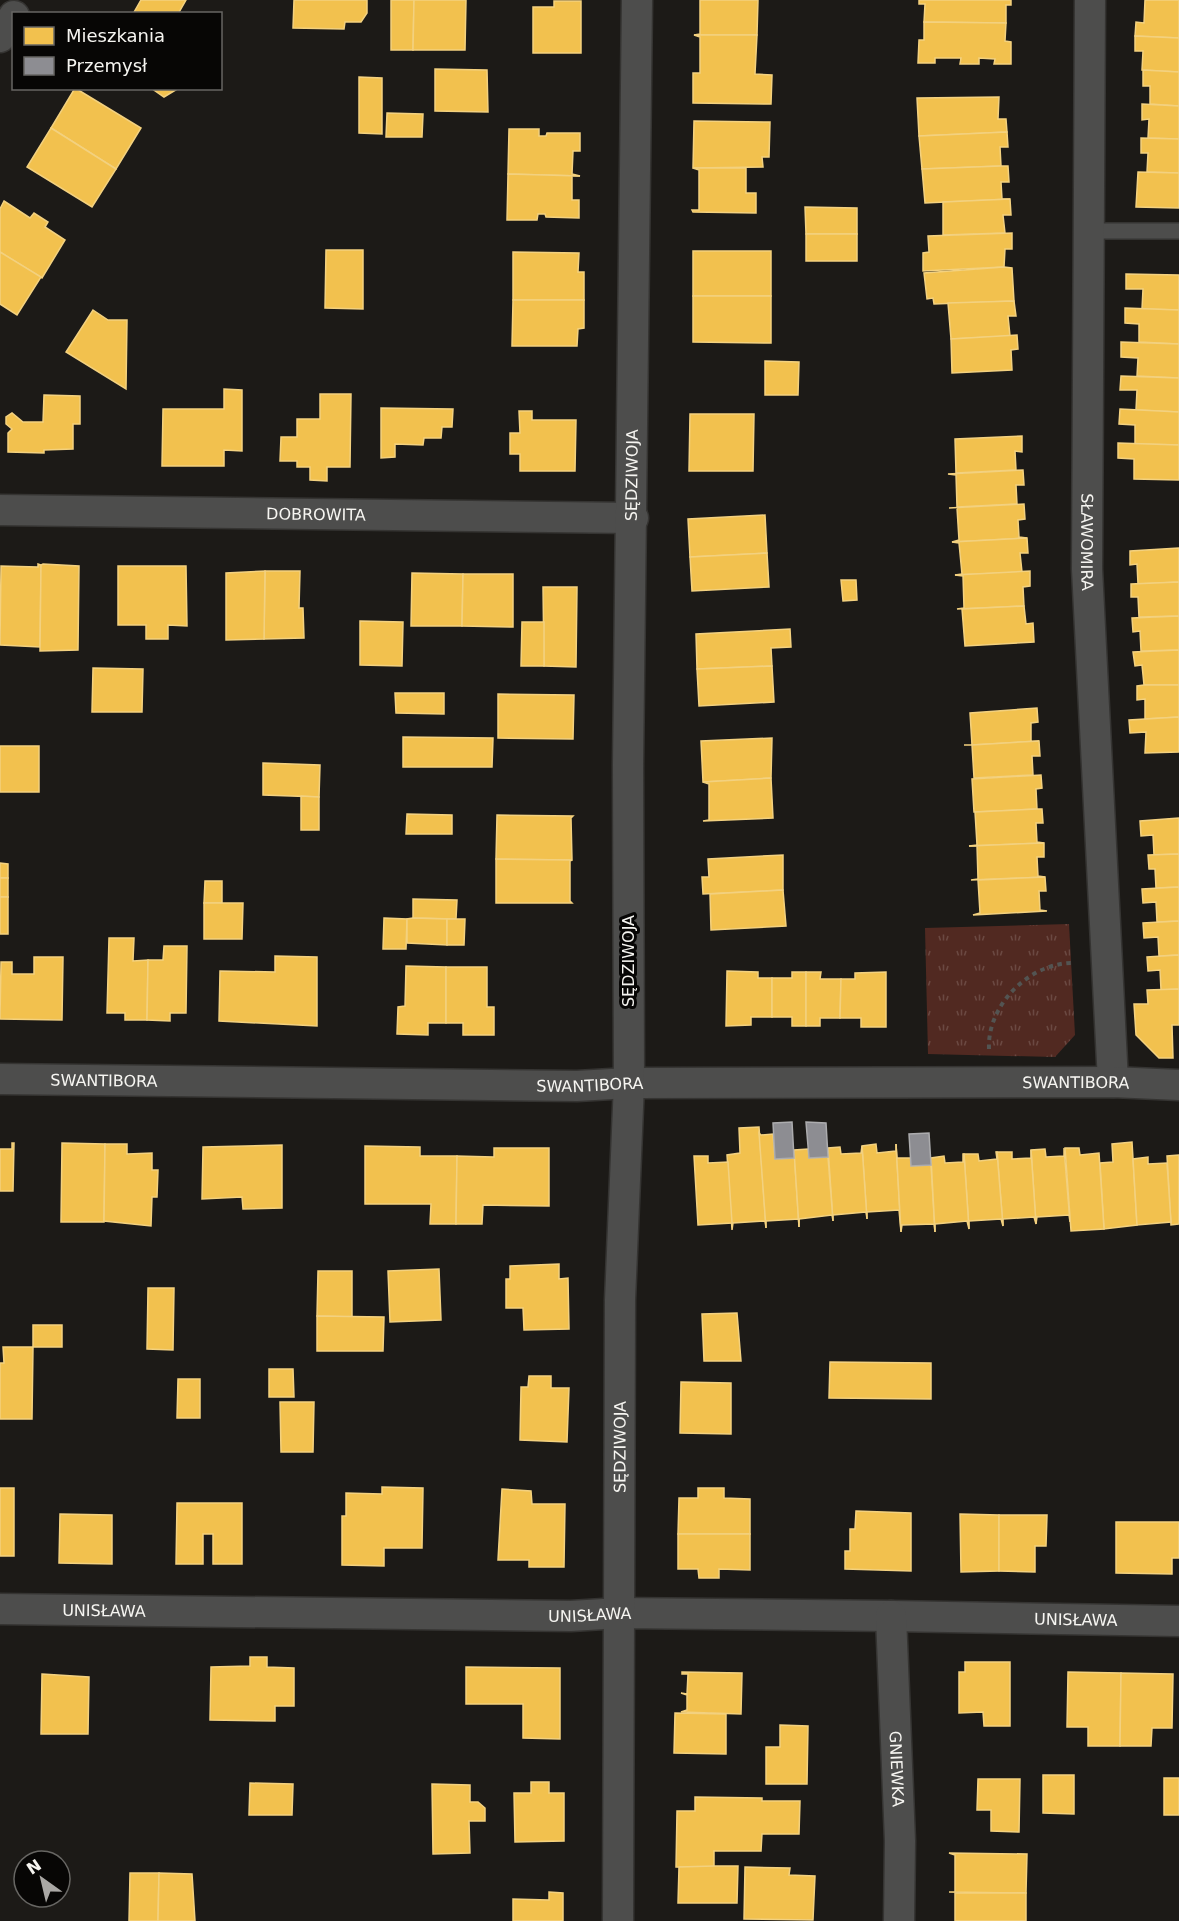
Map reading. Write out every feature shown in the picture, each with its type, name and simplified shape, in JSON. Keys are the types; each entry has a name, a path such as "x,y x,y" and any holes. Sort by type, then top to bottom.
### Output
{"street":[{"name":"SĘDZIWOJA","path":"618,1921 620,1300 628,1083 628,765 633,518 637,0"},
{"name":"SŁAWOMIRA","path":"1090,0 1087,569 1113,1082"},
{"path":"0,38 12,18"},
{"name":"DOBROWITA","path":"0,510 633,518"},
{"name":"SWANTIBORA","path":"0,1079 577,1086 628,1083 1113,1082 1179,1085"},
{"name":"UNISŁAWA","path":"0,1609 571,1616 620,1613 1179,1622"},
{"name":"GNIEWKA","path":"891,1616 900,1841 899,1921"}],"lane":[{"path":"1088,231 1179,231"}],"path":[{"path":"989,1056 990,1029 1010,995 1024,980 1041,969 1071,963"}],"green space":[{"path":"1069,924 1075,1035 1055,1057 928,1054 925,928"}],"building: Mieszkania":[{"path":"141,0 186,0 179,12 134,12"},
{"path":"294,0 367,0 367,13 361,22 345,22 344,29 293,28"},
{"path":"391,0 414,0 413,50 391,50"},
{"path":"414,0 466,0 465,50 413,50"},
{"path":"700,0 758,0 757,35 694,35 700,34"},
{"path":"919,0 1011,0 1011,5 1006,5 1006,23 924,22 925,4 919,4"},
{"path":"1145,0 1179,0 1179,38 1135,36 1136,22 1144,23"},
{"path":"554,1 581,1 581,53 533,53 533,7 554,7"},
{"path":"924,22 1006,23 1005,41 1011,42 1011,64 994,64 995,59 979,58 979,64 960,64 961,58 935,58 935,63 918,63 919,40 924,40"},
{"path":"694,35 757,35 755,74 772,75 771,104 693,103 693,73 700,73 700,37"},
{"path":"1135,36 1179,38 1179,72 1142,70 1143,51 1135,51"},
{"path":"435,69 487,70 488,112 435,111"},
{"path":"1143,70 1179,72 1179,106 1150,104 1150,86 1143,86"},
{"path":"359,77 382,78 382,134 359,133"},
{"path":"74,90 78,90 141,128 116,169 51,128"},
{"path":"154,90 176,90 164,97"},
{"path":"999,97 998,119 1006,119 1007,132 919,136 917,98"},
{"path":"1142,104 1179,106 1179,139 1148,138 1149,119 1142,120"},
{"path":"387,113 423,114 422,137 386,137"},
{"path":"694,121 770,122 769,157 762,157 763,167 693,168"},
{"path":"51,128 116,169 92,207 27,167"},
{"path":"509,129 539,129 539,136 546,136 547,133 580,133 580,151 573,151 572,174 580,176 508,174"},
{"path":"1007,132 1008,147 1000,147 1001,166 922,169 919,136"},
{"path":"1141,138 1179,139 1179,173 1147,172 1148,153 1141,153"},
{"path":"1008,166 1009,182 1001,182 1002,199 1010,199 925,203 922,169"},
{"path":"693,168 746,168 746,193 756,193 756,213 693,212 692,210 699,210 699,170"},
{"path":"1138,172 1179,173 1179,208 1136,207"},
{"path":"508,174 580,176 572,176 572,200 579,200 579,218 546,217 545,214 538,214 537,220 507,220"},
{"path":"1010,199 1011,215 1003,215 1005,233 943,235 943,202"},
{"path":"4,201 30,218 34,213 48,222 45,227 65,240 42,278 0,252 0,209"},
{"path":"805,207 857,208 857,234 806,234"},
{"path":"1012,233 1012,249 1005,249 1004,267 923,271 923,253 929,252 928,236"},
{"path":"806,234 857,234 857,261 806,261"},
{"path":"326,250 363,250 363,309 325,308"},
{"path":"693,251 771,251 771,296 693,296"},
{"path":"0,252 41,277 17,315 0,304"},
{"path":"513,252 579,253 578,272 584,272 584,300 513,300"},
{"path":"1012,268 1014,301 934,304 933,298 927,299 924,273"},
{"path":"1126,274 1179,275 1179,310 1142,309 1143,289 1126,289"},
{"path":"693,296 771,296 771,343 693,342"},
{"path":"513,300 584,300 584,328 578,329 577,346 512,346"},
{"path":"1014,301 1016,316 1008,316 1010,336 951,339 948,303"},
{"path":"1125,308 1179,310 1179,344 1139,342 1139,324 1125,323"},
{"path":"93,310 108,320 127,320 126,389 66,352"},
{"path":"1017,335 1018,349 1011,350 1012,370 952,373 951,339"},
{"path":"1121,342 1179,344 1179,378 1137,376 1138,358 1121,357"},
{"path":"765,361 799,362 798,395 765,395"},
{"path":"1121,376 1179,378 1179,412 1136,410 1137,390 1120,390"},
{"path":"224,389 242,390 242,451 224,450 224,466 162,466 163,409 224,409"},
{"path":"320,394 351,394 350,467 327,467 327,481 310,480 310,467 297,467 297,461 280,461 281,437 297,437 297,419 320,419"},
{"path":"44,395 80,396 80,424 73,424 73,449 44,450 44,453 8,452 8,433 12,429 6,424 6,417 12,413 23,422 43,422"},
{"path":"381,408 453,409 452,427 442,427 441,438 424,438 423,445 395,444 395,457 381,458"},
{"path":"1120,409 1179,412 1179,445 1135,444 1135,425 1119,424"},
{"path":"519,411 532,411 532,420 576,420 575,471 520,471 520,454 510,454 510,433 520,433"},
{"path":"690,414 754,414 753,471 689,471"},
{"path":"1022,436 1022,452 1015,451 1016,470 956,473 955,439"},
{"path":"1118,443 1179,445 1179,480 1134,479 1134,459 1118,458"},
{"path":"1023,470 1024,485 1016,485 1017,504 957,507 956,475 948,474"},
{"path":"1024,504 1025,519 1018,520 1019,537 1027,538 952,542 959,540 957,508 949,508"},
{"path":"765,515 767,553 690,557 688,519"},
{"path":"1027,538 1028,553 1020,553 1022,572 955,575 962,574 959,543 952,542"},
{"path":"1179,548 1179,582 1138,584 1137,564 1130,565 1130,551"},
{"path":"767,553 769,587 692,591 690,557"},
{"path":"38,564 41,565 40,647 0,645 1,566 38,567"},
{"path":"41,565 79,566 78,650 40,651"},
{"path":"118,566 186,566 187,626 168,625 168,639 146,639 146,625 118,625"},
{"path":"265,571 300,571 299,608 303,608 304,638 264,639"},
{"path":"265,571 264,639 226,640 226,573"},
{"path":"1030,571 1030,586 1023,587 1024,606 957,609 964,608 963,576 955,575"},
{"path":"412,573 463,574 462,626 411,626"},
{"path":"463,574 513,574 513,627 462,626"},
{"path":"841,580 856,580 857,600 843,601"},
{"path":"1179,582 1179,616 1139,617 1138,597 1131,597 1131,584"},
{"path":"543,587 577,587 576,667 544,666"},
{"path":"1024,606 1026,624 1033,623 1034,642 965,646 962,609"},
{"path":"1179,616 1179,650 1141,651 1140,631 1133,632 1132,618"},
{"path":"360,621 403,622 402,666 360,665"},
{"path":"522,622 544,622 544,666 521,666"},
{"path":"790,629 791,647 771,648 772,666 697,669 696,634"},
{"path":"1179,650 1179,685 1144,685 1142,665 1135,666 1133,652"},
{"path":"772,666 774,702 699,706 697,669"},
{"path":"93,668 143,669 142,712 92,712"},
{"path":"1179,685 1179,717 1145,719 1145,699 1137,700 1137,686"},
{"path":"395,693 444,693 444,714 396,713"},
{"path":"498,694 574,695 573,739 498,738"},
{"path":"1037,708 1038,722 1031,723 1031,741 972,745 970,713"},
{"path":"1179,717 1179,752 1145,753 1146,732 1130,733 1129,720"},
{"path":"403,737 493,738 492,767 403,767"},
{"path":"772,738 771,778 703,782 701,741"},
{"path":"1039,741 1040,756 1032,756 1033,775 974,778 972,745"},
{"path":"0,746 39,746 39,792 0,792"},
{"path":"263,763 320,765 319,797 263,795"},
{"path":"1041,775 1042,788 1036,789 1037,809 974,812 972,779"},
{"path":"771,778 773,818 703,821 709,820 709,784 703,782"},
{"path":"301,796 319,797 319,830 301,830"},
{"path":"1042,809 1043,823 1036,823 1037,842 1044,843 969,846 977,845 975,812"},
{"path":"407,814 452,815 452,834 406,834"},
{"path":"497,815 573,816 571,818 572,860 496,859"},
{"path":"1179,818 1179,854 1154,855 1153,835 1141,836 1140,821"},
{"path":"1044,843 1044,857 1037,857 1038,876 1045,877 971,880 978,879 977,846 969,846"},
{"path":"1179,854 1179,887 1156,888 1155,869 1149,869 1148,855"},
{"path":"783,855 783,890 703,894 702,877 709,877 708,859"},
{"path":"496,859 572,860 570,861 570,901 572,903 496,903"},
{"path":"0,863 8,864 8,878 0,878"},
{"path":"1045,877 1046,891 1039,891 1040,910 1047,911 973,915 980,913 978,880"},
{"path":"0,878 8,878 8,897 0,897"},
{"path":"205,881 222,881 222,903 204,903"},
{"path":"1179,887 1179,921 1157,922 1156,902 1143,903 1142,889"},
{"path":"783,890 786,926 711,930 710,894"},
{"path":"0,897 8,897 8,934 0,934"},
{"path":"413,899 457,900 456,919 413,918"},
{"path":"204,903 243,903 242,939 204,939"},
{"path":"384,918 407,919 406,949 383,949"},
{"path":"407,919 447,919 447,945 407,943"},
{"path":"447,919 465,919 464,945 447,945"},
{"path":"1179,921 1179,955 1159,956 1158,937 1144,938 1143,923"},
{"path":"109,938 134,938 133,961 148,960 147,1020 125,1020 125,1013 107,1013"},
{"path":"164,946 187,946 186,1013 170,1013 170,1021 147,1020 148,960 163,960"},
{"path":"1179,955 1179,989 1161,990 1160,970 1148,971 1147,957"},
{"path":"275,956 317,957 317,1026 219,1021 220,971 275,972"},
{"path":"34,957 63,957 62,1020 0,1019 1,962 12,962 12,974 34,974"},
{"path":"406,966 446,967 446,1023 428,1023 428,1035 397,1034 398,1007 405,1006"},
{"path":"446,967 487,967 487,1007 494,1007 494,1035 463,1035 463,1023 446,1023"},
{"path":"727,971 758,972 758,978 772,978 772,1017 751,1017 751,1025 726,1026"},
{"path":"792,972 806,972 806,1026 792,1026 792,1017 772,1017 772,978 792,978"},
{"path":"806,972 821,972 820,979 841,979 840,1018 820,1018 820,1026 806,1026"},
{"path":"886,972 886,1027 861,1027 861,1018 840,1018 841,979 855,979 855,973"},
{"path":"1179,989 1179,1025 1172,1025 1173,1058 1159,1058 1136,1035 1134,1004 1148,1004 1147,990"},
{"path":"759,1127 766,1228 765,1221 733,1223 732,1230 727,1155 740,1153 739,1128"},
{"path":"759,1133 761,1135 773,1134 775,1159 794,1158 794,1150 798,1219 766,1221 766,1228"},
{"path":"1132,1142 1137,1225 1104,1229 1100,1163 1113,1162 1112,1144"},
{"path":"12,1143 14,1143 13,1191 0,1191 0,1149 12,1149"},
{"path":"62,1143 105,1144 104,1222 61,1222"},
{"path":"105,1144 127,1144 127,1154 152,1153 152,1170 158,1170 157,1197 152,1197 151,1226 104,1221"},
{"path":"876,1144 877,1153 896,1151 896,1144 901,1232 899,1210 867,1212 867,1219 862,1146"},
{"path":"896,1144 897,1158 911,1158 911,1166 931,1165 935,1232 934,1224 902,1225 901,1232"},
{"path":"282,1145 282,1208 243,1209 242,1197 202,1199 203,1147"},
{"path":"365,1146 420,1147 420,1156 457,1156 456,1224 430,1224 431,1204 365,1204"},
{"path":"862,1146 867,1219 866,1212 833,1215 833,1221 828,1148 840,1147 841,1154 861,1153"},
{"path":"494,1148 549,1148 549,1206 483,1205 482,1224 456,1224 457,1156 494,1157"},
{"path":"1064,1148 1070,1222 1069,1215 1037,1217 1036,1224 1031,1150 1045,1149 1046,1157 1064,1156"},
{"path":"1065,1148 1079,1148 1080,1155 1099,1153 1104,1229 1071,1231"},
{"path":"808,1149 809,1158 828,1157 833,1221 832,1215 799,1219 799,1227 794,1150"},
{"path":"1031,1150 1036,1224 1034,1217 1003,1219 1003,1226 997,1152 1012,1152 1012,1159 1031,1158"},
{"path":"997,1152 1003,1226 1001,1219 969,1221 969,1229 964,1154 978,1154 979,1161 997,1159"},
{"path":"963,1154 969,1229 967,1221 935,1224 935,1232 931,1158 944,1156 945,1163 963,1162"},
{"path":"1179,1155 1179,1224 1171,1225 1167,1156"},
{"path":"694,1156 708,1156 708,1163 728,1162 732,1223 698,1225"},
{"path":"1148,1157 1148,1164 1167,1163 1171,1222 1137,1225 1133,1159"},
{"path":"559,1264 559,1279 568,1278 569,1329 524,1330 523,1308 506,1308 506,1279 510,1279 510,1266"},
{"path":"439,1269 441,1320 390,1322 388,1271"},
{"path":"318,1271 352,1271 352,1317 317,1316"},
{"path":"148,1288 174,1288 173,1350 147,1349"},
{"path":"737,1313 741,1361 704,1361 702,1314"},
{"path":"317,1316 384,1317 383,1351 317,1351"},
{"path":"33,1325 62,1325 62,1347 33,1347"},
{"path":"3,1347 33,1347 32,1419 0,1419 0,1363 4,1363"},
{"path":"830,1362 931,1363 931,1399 829,1398"},
{"path":"269,1369 293,1369 294,1397 269,1397"},
{"path":"529,1376 551,1376 551,1388 569,1388 567,1442 520,1440 521,1387 528,1387"},
{"path":"178,1379 200,1379 200,1418 177,1418"},
{"path":"681,1382 731,1383 731,1434 680,1433"},
{"path":"280,1402 314,1402 313,1452 281,1452"},
{"path":"382,1487 423,1488 422,1548 384,1548 384,1566 342,1565 342,1516 346,1516 346,1493 382,1494"},
{"path":"0,1488 14,1488 14,1556 0,1556"},
{"path":"698,1488 724,1488 724,1498 750,1499 750,1534 678,1534 679,1498 698,1498"},
{"path":"502,1489 531,1491 532,1504 565,1504 564,1567 529,1567 529,1560 498,1560"},
{"path":"177,1503 242,1503 242,1564 213,1564 213,1534 203,1534 203,1564 176,1564"},
{"path":"856,1511 911,1513 911,1571 845,1569 845,1551 850,1551 850,1529 855,1529"},
{"path":"60,1514 112,1515 112,1564 59,1563"},
{"path":"960,1514 999,1515 999,1571 961,1572"},
{"path":"999,1515 1047,1515 1046,1546 1035,1546 1035,1572 999,1571"},
{"path":"1116,1522 1179,1522 1179,1558 1172,1558 1172,1574 1116,1573"},
{"path":"678,1534 750,1534 750,1570 719,1569 719,1578 699,1578 698,1569 678,1569"},
{"path":"250,1657 267,1657 267,1667 294,1668 294,1706 275,1706 275,1721 210,1720 211,1667 250,1666"},
{"path":"965,1662 1010,1662 1010,1726 984,1726 983,1712 959,1713 959,1672 965,1672"},
{"path":"466,1667 560,1668 560,1739 523,1738 523,1704 466,1704"},
{"path":"682,1672 742,1673 741,1714 681,1712 687,1710 687,1695 681,1693 687,1694 688,1674 682,1674"},
{"path":"1068,1672 1121,1673 1120,1746 1088,1746 1088,1727 1067,1727"},
{"path":"1121,1673 1173,1674 1172,1728 1152,1728 1151,1746 1120,1746"},
{"path":"42,1674 89,1677 88,1734 41,1734"},
{"path":"675,1713 726,1714 726,1754 674,1753"},
{"path":"780,1725 808,1726 807,1784 766,1784 766,1747 780,1747"},
{"path":"1043,1775 1074,1775 1074,1814 1043,1813"},
{"path":"1164,1778 1179,1778 1179,1815 1164,1815"},
{"path":"978,1779 1020,1779 1019,1832 991,1831 991,1810 977,1810"},
{"path":"531,1782 549,1782 549,1793 564,1793 564,1841 515,1842 514,1793 531,1793"},
{"path":"250,1783 293,1784 292,1815 249,1815"},
{"path":"432,1784 470,1785 470,1802 478,1802 485,1808 485,1821 469,1821 470,1853 433,1854"},
{"path":"695,1797 800,1801 799,1834 762,1834 761,1851 714,1851 714,1868 676,1867 677,1811 695,1811"},
{"path":"949,1853 1027,1854 1026,1893 949,1892 955,1892 955,1855"},
{"path":"738,1866 737,1903 678,1903 679,1867"},
{"path":"745,1867 790,1868 789,1875 815,1876 813,1920 744,1919"},
{"path":"130,1873 159,1873 158,1921 129,1921"},
{"path":"159,1873 192,1874 195,1921 158,1921"},
{"path":"549,1892 563,1893 563,1921 513,1921 513,1899 549,1900"},
{"path":"955,1893 1026,1893 1026,1921 955,1921"}],"building: Przemysł":[{"path":"792,1122 794,1158 775,1159 773,1123"},
{"path":"806,1122 826,1123 828,1157 809,1158"},
{"path":"929,1133 931,1165 911,1166 909,1134"}]}
